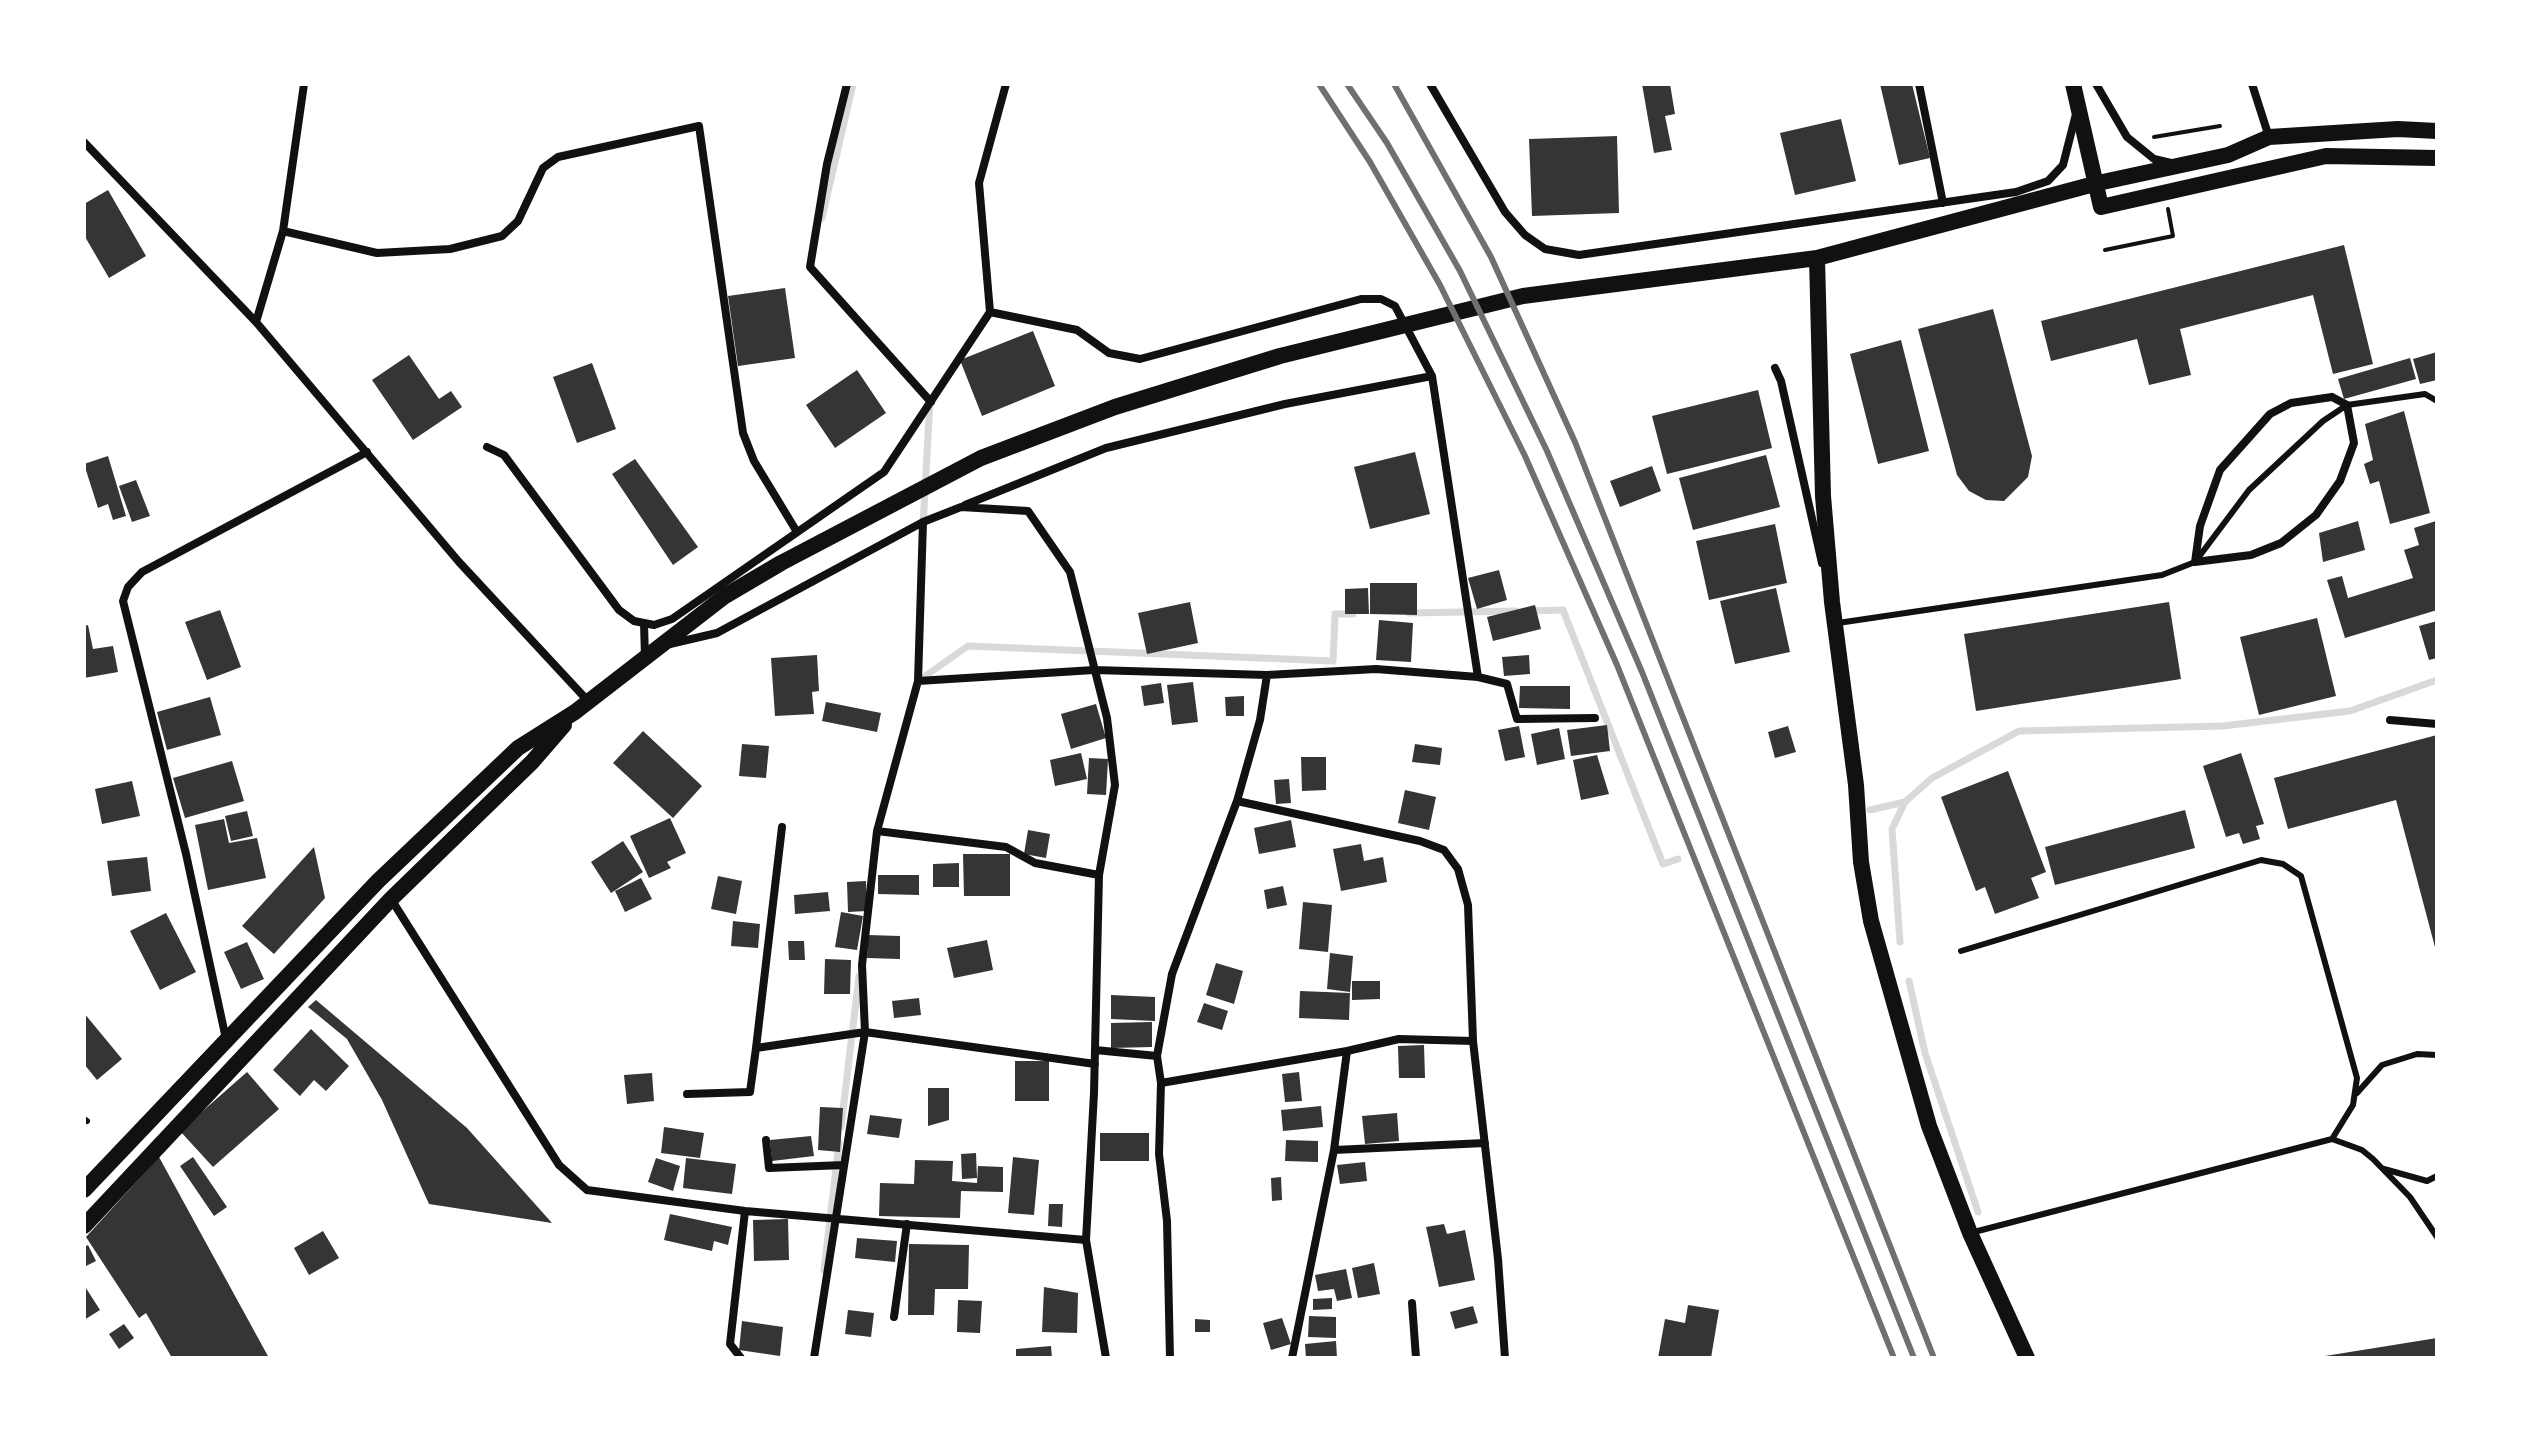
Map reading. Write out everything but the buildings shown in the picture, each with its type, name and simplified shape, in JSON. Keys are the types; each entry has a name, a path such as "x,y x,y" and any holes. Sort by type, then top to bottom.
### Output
{"main road":[{"path":"2073,84 2098,183 2101,207 2326,156 2437,158"},
{"path":"84,1190 378,881 507,758 582,706 725,596 781,563 981,458 1115,407 1280,356 1523,296 1817,258 2098,183 2228,155 2269,137 2398,129 2437,131"},
{"path":"1817,258 1823,496 1832,602 1856,785 1861,862 1871,921 1908,1060 1970,1233 2027,1358"},
{"path":"84,1226 391,899 532,762 582,706"}],"street":[{"path":"256,322 283,231 304,84"},
{"path":"847,84 827,164 810,267 931,402"},
{"path":"487,447 504,455 619,610 654,625 672,619 884,472 990,312 979,183 1006,84"},
{"path":"1430,84 1505,212 1525,235 1545,249 1579,255 2016,192 2048,181 2063,165 2079,102"},
{"path":"1919,84 1943,203"},
{"path":"2096,84 2127,137 2154,159 2175,166"},
{"path":"2252,84 2269,137"},
{"path":"283,231 377,253 450,249 502,236 518,221 543,168 558,157 699,126 743,433 754,461 797,532"},
{"path":"84,142 256,322 582,706"},
{"path":"990,312 1077,330 1109,353 1140,359 1361,299 1381,299 1395,306 1432,376 1478,677"},
{"path":"1775,368 1781,381 1832,602"},
{"path":"660,646 717,633 923,522 1106,448 1285,404 1432,376"},
{"path":"2332,397 2347,405 2354,443 2340,481 2316,515 2281,543 2261,551 2195,562 2200,526 2220,470 2270,414 2291,403 2332,397"},
{"path":"226,1039 186,854 123,601 128,587 142,572 367,452"},
{"path":"961,507 1028,511 1070,572 1107,718 1115,785 1099,875 1095,1064 1086,1240 1106,1358"},
{"path":"814,1358 865,1032 862,965 877,831 918,681 923,522"},
{"path":"644,623 645,659"},
{"path":"918,681 1094,670 1267,675 1376,669 1478,677 1507,684 1517,719 1595,718"},
{"path":"1170,1358 1167,1221 1159,1154 1161,1083 1157,1056 1172,974 1237,801 1260,720 1267,675"},
{"path":"2390,720 2437,724"},
{"path":"1237,801 1420,841 1444,850 1458,869 1468,905 1473,1041 1505,1358"},
{"path":"687,1094 750,1092 782,827"},
{"path":"877,831 1006,847 1035,863 1099,875"},
{"path":"391,899 559,1165 587,1190 745,1211 1086,1240"},
{"path":"756,1048 865,1032 1095,1064"},
{"path":"1161,1083 1399,1039 1473,1041"},
{"path":"1095,1050 1157,1056"},
{"path":"1292,1358 1334,1150 1347,1051"},
{"path":"766,1140 769,1168 844,1165"},
{"path":"1334,1150 1485,1143"},
{"path":"741,1358 730,1344 745,1211"},
{"path":"894,1317 907,1224"},
{"path":"1412,1303 1416,1358"}],"lane":[{"path":"1836,624 2162,575 2195,562 2249,490 2323,421 2347,405 2425,394 2437,401"},
{"path":"1961,951 2261,860 2283,864 2301,876 2357,1078 2357,1093"},
{"path":"2332,1139 2345,1122 2357,1093 2382,1065 2417,1054 2437,1055"},
{"path":"1970,1233 2332,1139 2362,1150 2410,1197 2437,1237"},
{"path":"2381,1168 2427,1181 2437,1176"}],"path":[{"path":"2154,135 2220,126"},
{"path":"2105,250 2173,236"}],"waterway":[{"path":"822,218 853,84"},
{"path":"923,526 930,400"},
{"path":"1529,611 1563,610 1663,864 1678,859"},
{"path":"1409,613 1516,611"},
{"path":"918,681 968,646 1333,661 1335,614 1353,614"},
{"path":"1900,942 1892,829 1905,802 1932,778 2019,731 2223,726 2350,711 2437,680"},
{"path":"1870,810 1905,802"},
{"path":"841,1127 859,976"},
{"path":"1909,981 1925,1053 1978,1212"},
{"path":"824,1270 839,1143"}],"railway":[{"path":"1319,84 1370,162 1440,285 1525,456 1617,665 1894,1358"},
{"path":"1347,84 1387,143 1460,271 1547,451 1642,672 1914,1358"},
{"path":"1394,84 1491,257 1575,442 1934,1358"}]}
